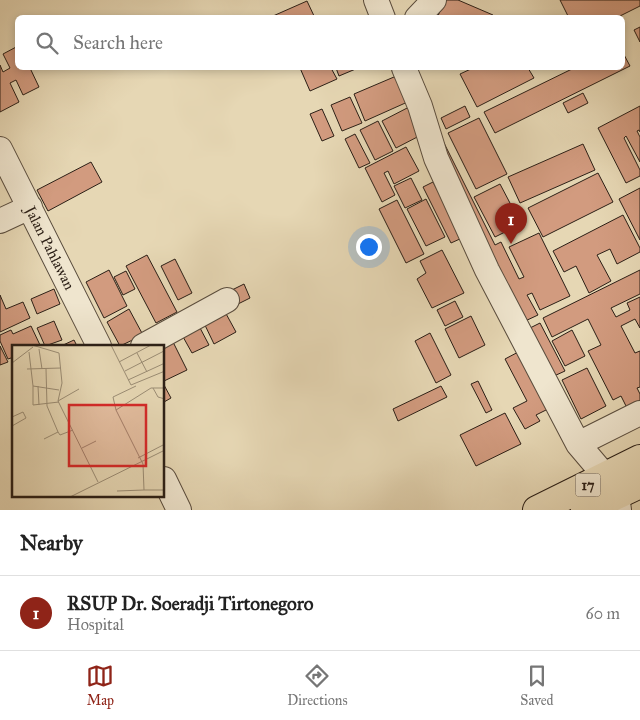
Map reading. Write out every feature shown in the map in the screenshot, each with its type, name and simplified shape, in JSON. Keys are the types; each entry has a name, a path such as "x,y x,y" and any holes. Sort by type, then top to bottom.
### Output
{"highway":[{"name":"17","path":"585,510 620,491 640,459"},
{"name":"17","path":"536,510 620,491"}],"street":[{"path":"376,0 382,15"},
{"path":"420,15 434,0"},
{"path":"405,70 420,106 436,158 483,261 578,444 620,491"},
{"name":"Jalan Pahlawan","path":"0,149 99,345"},
{"path":"0,221 30,207"},
{"path":"145,345 227,300"},
{"path":"578,444 640,412"},
{"path":"165,480 179,510"}],"building":[{"path":"445,0 458,0 493,15 438,15"},
{"path":"560,0 640,0 640,6 622,15 568,15"},
{"path":"307,1 314,15 275,15"},
{"path":"640,27 640,42 634,30"},
{"path":"15,48 15,70 31,70 39,87 23,95 16,80 10,83 19,102 0,112 0,65 3,72 10,68 3,54"},
{"path":"625,57 630,66 625,68"},
{"path":"301,70 332,70 337,79 310,91"},
{"path":"337,70 353,70 339,76"},
{"path":"469,70 529,70 534,78 477,107 460,74"},
{"path":"570,70 622,70 495,133 484,112"},
{"path":"401,74 412,100 365,121 354,94"},
{"path":"583,93 588,103 568,113 563,103"},
{"path":"350,97 362,123 342,131 331,105"},
{"path":"411,106 425,133 396,148 382,121"},
{"path":"465,106 470,117 446,129 441,118"},
{"path":"640,106 640,132 639,130 637,131 640,137 640,162 626,136 624,138 640,170 640,176 626,183 598,128"},
{"path":"322,109 334,136 322,141 310,114"},
{"path":"479,118 507,174 476,189 448,133"},
{"path":"378,121 393,151 375,160 360,130"},
{"path":"355,134 370,163 359,168 345,139"},
{"path":"443,141 495,245 501,242 519,279 524,277 509,247 539,233 570,296 540,310 532,293 527,295 538,315 523,322 436,145"},
{"path":"583,144 595,170 520,203 508,177"},
{"path":"406,147 419,171 394,184 388,171 384,173 395,195 382,202 365,168"},
{"path":"91,162 102,182 48,211 37,190"},
{"path":"598,173 613,202 543,237 528,208"},
{"path":"411,178 422,200 405,208 394,186"},
{"path":"433,182 462,238 451,243 423,187"},
{"path":"500,184 521,224 495,237 474,197"},
{"path":"640,188 640,240 619,199"},
{"path":"426,199 445,237 426,246 407,209"},
{"path":"397,200 424,254 406,263 379,209"},
{"path":"623,215 640,248 640,252 617,264 610,249 597,255 611,281 589,293 576,266 564,272 553,251"},
{"path":"442,250 464,293 432,308 417,279 426,273 420,261"},
{"path":"147,255 177,312 156,323 126,266"},
{"path":"175,259 192,293 178,300 161,266"},
{"path":"109,270 127,306 104,318 86,282"},
{"path":"640,270 640,294 611,308 616,317 630,310 627,303 640,297 640,328 635,319 621,326 635,353 640,351 640,387 637,388 640,394 640,401 627,408 621,396 613,400 588,351 601,345 588,319 552,337 543,318"},
{"path":"126,271 135,289 123,295 114,277"},
{"path":"244,284 250,298 236,305 230,291"},
{"path":"54,289 60,304 37,314 31,299"},
{"path":"0,295 6,309 23,302 30,318 0,332"},
{"path":"455,301 463,317 445,326 437,310"},
{"path":"129,309 143,335 119,345 107,322"},
{"path":"224,310 236,332 214,344 203,321"},
{"path":"471,316 485,345 459,358 445,329"},
{"path":"54,321 62,340 45,345 37,328"},
{"path":"540,323 565,371 554,376 530,328"},
{"path":"31,326 40,345 12,345 12,358 8,359 0,341 0,335 11,330 13,334"},
{"path":"199,326 209,345 192,353 182,335"},
{"path":"572,330 585,356 565,366 552,341"},
{"path":"430,333 451,375 436,383 415,341"},
{"path":"74,340 76,345 63,345"},
{"path":"172,340 187,370 165,381 165,345"},
{"path":"0,346 8,362 0,365"},
{"path":"524,349 554,406 536,415 540,421 525,429 513,408 527,401 505,359"},
{"path":"587,368 606,406 581,419 562,380"},
{"path":"478,381 492,410 486,413 471,384"},
{"path":"441,386 447,397 398,421 393,409"},
{"path":"165,387 171,398 165,401"},
{"path":"505,413 521,444 476,466 460,435"}],"place":[{"name":"RSUP Dr. Soeradji Tirtonegoro","path":"511,244"}]}
